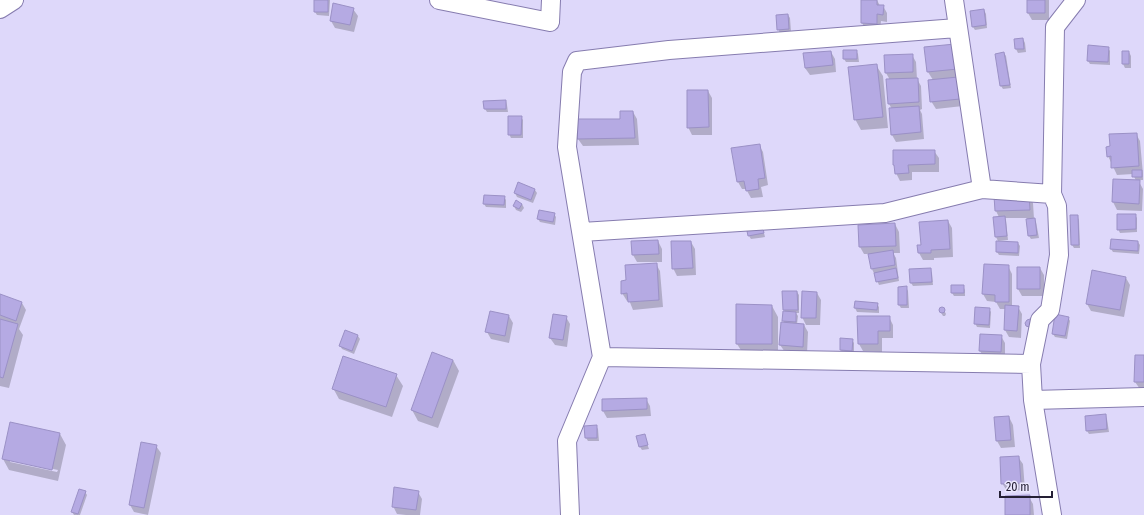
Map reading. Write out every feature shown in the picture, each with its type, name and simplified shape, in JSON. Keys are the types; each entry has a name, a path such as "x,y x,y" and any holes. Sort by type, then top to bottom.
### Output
{"street":[{"path":"0,9 14,0"},
{"path":"439,0 550,22 551,0"},
{"path":"954,0 982,189"},
{"path":"1052,515 1033,400 1031,364 1040,320 1050,310 1058,255 1057,206 1052,194 1055,27 1076,0"},
{"path":"570,515 567,441 602,357 567,147 572,72 577,61 669,50 957,28"},
{"path":"582,232 885,213 982,189 1052,194"},
{"path":"602,357 1031,364"},
{"path":"1033,400 1144,396"}],"building":[{"path":"314,0 328,0 328,12 314,12"},
{"path":"861,0 877,0 877,5 884,5 883,15 877,14 877,24 861,23"},
{"path":"1027,0 1045,0 1045,13 1027,13"},
{"path":"333,3 354,8 350,25 330,21"},
{"path":"984,9 986,25 972,27 970,11"},
{"path":"788,14 789,29 777,30 776,15"},
{"path":"1023,38 1024,49 1015,49 1014,39"},
{"path":"955,44 958,69 927,72 924,47"},
{"path":"1088,45 1109,47 1108,62 1087,61"},
{"path":"843,50 857,50 857,59 843,59"},
{"path":"831,51 833,65 805,68 803,53"},
{"path":"1122,51 1129,51 1129,64 1122,64"},
{"path":"1004,52 1010,85 1000,86 995,54"},
{"path":"913,54 913,72 885,73 884,55"},
{"path":"877,64 883,117 854,120 848,67"},
{"path":"958,77 960,99 930,102 928,80"},
{"path":"918,78 919,102 888,104 886,79"},
{"path":"687,90 708,90 709,127 687,128"},
{"path":"506,100 506,109 484,109 483,101"},
{"path":"919,106 921,132 891,135 889,108"},
{"path":"620,111 633,111 635,138 577,139 577,119 620,119"},
{"path":"508,116 522,116 521,135 508,135"},
{"path":"1137,133 1139,166 1111,168 1111,156 1107,157 1106,147 1110,146 1109,134"},
{"path":"760,144 765,178 758,179 759,189 746,191 744,181 737,182 731,148"},
{"path":"893,150 935,150 935,164 908,165 909,173 895,174 893,165"},
{"path":"1132,170 1142,170 1142,177 1132,177"},
{"path":"1113,179 1140,180 1139,204 1112,202"},
{"path":"518,182 535,189 531,200 514,193"},
{"path":"1029,194 1030,210 995,211 994,196"},
{"path":"484,195 505,196 504,205 483,204"},
{"path":"516,200 522,204 519,209 513,206"},
{"path":"539,210 555,213 553,222 537,219"},
{"path":"1117,214 1136,214 1136,229 1117,230"},
{"path":"1070,215 1078,215 1079,245 1071,245"},
{"path":"1005,216 1007,236 995,237 993,217"},
{"path":"1035,218 1037,235 1028,236 1026,219"},
{"path":"948,220 950,249 931,250 931,253 918,253 917,245 921,245 919,222"},
{"path":"895,223 896,246 859,247 858,225"},
{"path":"762,224 764,233 748,236 746,226"},
{"path":"1111,239 1138,241 1138,251 1110,249"},
{"path":"658,240 659,254 632,255 631,241"},
{"path":"671,241 691,241 693,268 672,269"},
{"path":"996,241 1018,242 1018,253 996,252"},
{"path":"893,250 895,265 871,269 868,254"},
{"path":"657,263 659,300 628,302 627,293 621,294 621,281 626,280 625,265"},
{"path":"984,264 1009,265 1009,302 995,302 995,295 982,294"},
{"path":"1017,267 1040,267 1040,289 1017,289"},
{"path":"896,268 898,278 876,282 874,273"},
{"path":"931,268 932,282 910,283 909,269"},
{"path":"1092,270 1126,277 1120,310 1086,304"},
{"path":"951,285 964,285 964,293 951,293"},
{"path":"907,286 907,305 898,305 898,287"},
{"path":"782,291 797,291 798,310 783,310"},
{"path":"802,291 817,292 816,318 801,318"},
{"path":"0,294 22,302 16,321 0,315"},
{"path":"855,301 878,303 877,310 854,308"},
{"path":"736,304 772,305 772,344 736,344"},
{"path":"1005,305 1019,306 1017,331 1004,330"},
{"path":"942,307 945,310 942,313 939,310"},
{"path":"975,307 990,308 989,325 974,324"},
{"path":"490,311 509,315 505,336 485,332"},
{"path":"783,311 796,312 796,322 782,321"},
{"path":"553,314 567,316 563,340 549,338"},
{"path":"1055,314 1069,317 1065,336 1052,334"},
{"path":"857,316 890,316 890,331 878,331 878,344 858,344"},
{"path":"0,319 18,324 3,378 0,377"},
{"path":"1030,319 1032,321 1032,326 1026,326 1025,323"},
{"path":"781,322 804,324 803,347 779,345"},
{"path":"345,330 358,335 352,351 339,346"},
{"path":"980,334 1002,335 1001,352 979,351"},
{"path":"840,338 853,339 852,351 840,350"},
{"path":"432,352 453,360 432,418 411,410"},
{"path":"1135,355 1144,355 1144,382 1134,382"},
{"path":"343,356 397,374 386,407 332,389"},
{"path":"647,398 647,409 602,411 602,399"},
{"path":"1106,414 1107,429 1086,431 1085,416"},
{"path":"1009,416 1011,440 996,441 994,417"},
{"path":"10,422 60,433 52,470 2,459"},
{"path":"597,425 597,438 585,438 584,426"},
{"path":"645,434 648,445 639,447 636,436"},
{"path":"141,442 157,445 144,508 129,505"},
{"path":"1019,456 1021,483 1001,484 1000,457"},
{"path":"394,487 419,491 416,510 392,507"},
{"path":"79,489 86,491 78,514 71,512"},
{"path":"1030,495 1030,515 1005,515 1005,496"}]}
